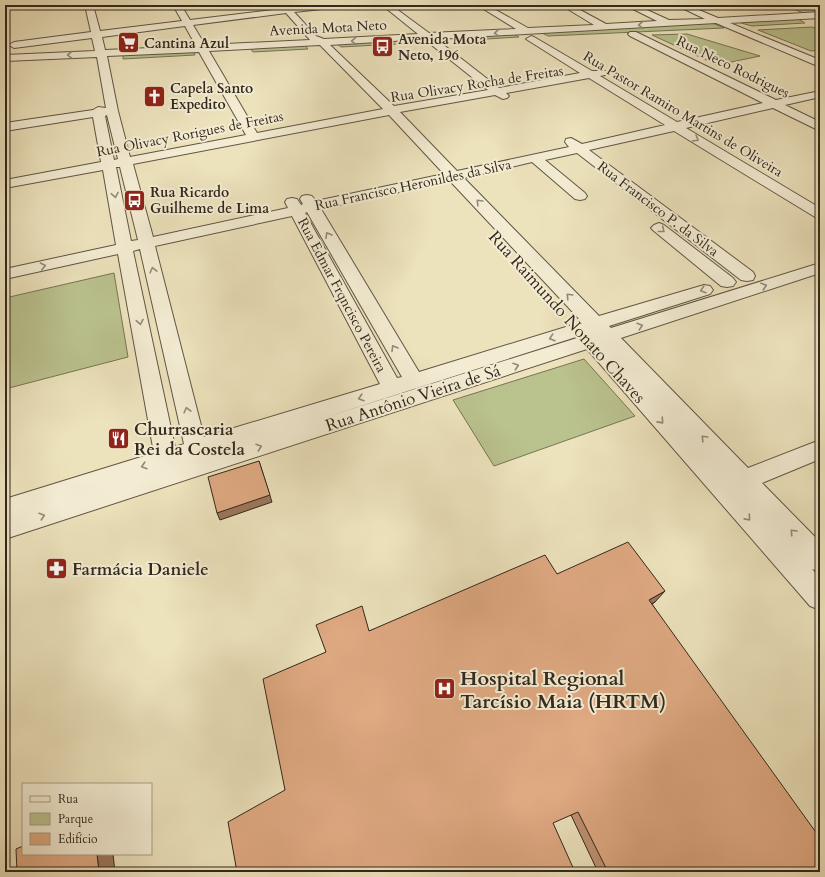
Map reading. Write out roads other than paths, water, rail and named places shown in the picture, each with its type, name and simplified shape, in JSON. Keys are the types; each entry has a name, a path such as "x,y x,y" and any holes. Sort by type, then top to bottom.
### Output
{"street":[{"path":"79,5 90,35 96,58 106,113 109,165 124,243 174,465"},
{"path":"89,5 90,35"},
{"path":"177,5 254,138"},
{"path":"189,5 218,52"},
{"path":"5,46 199,21 285,8 331,5"},
{"path":"386,5 501,94"},
{"name":"Rua Pastor Ramiro Martins de Oliveira","path":"481,5 677,122 820,202"},
{"path":"565,5 605,27"},
{"path":"629,5 669,24"},
{"path":"680,5 746,27 820,58"},
{"path":"692,5 723,19 736,28 820,64"},
{"name":"Rua Raimundo Nonato Chaves","path":"285,8 320,45 390,113 588,330 722,489 820,597"},
{"path":"723,19 782,8 804,16"},
{"name":"Avenida Mota Neto","path":"320,45 436,44 605,27 669,24 723,19 820,15"},
{"name":"Avenida Mota Neto","path":"5,58 96,58 205,53 426,36 529,35 544,38 820,24"},
{"name":"Rua Neco Rodrigues","path":"638,34 775,101 820,127"},
{"name":"Rua Pastor Ramiro Martins de Oliveira","path":"544,38 599,76"},
{"name":"Avenida Mota Neto","path":"5,67 96,58"},
{"name":"Rua Olivacy Rocha de Freitas","path":"390,113 599,76"},
{"path":"225,88 239,86"},
{"name":"Rua Francisco Heronildes da Silva","path":"775,101 820,88"},
{"name":"Rua Francisco Heronildes da Silva","path":"5,274 145,238 775,101 820,94"},
{"name":"Rua Neco Rodrigues","path":"775,101 820,119"},
{"path":"5,122 106,113"},
{"path":"5,127 106,113"},
{"path":"106,113 126,162 196,449"},
{"name":"Rua Olivacy Rorigues de Freitas","path":"5,184 390,113"},
{"name":"Rua Pastor Ramiro Martins de Oliveira","path":"677,122 820,214"},
{"path":"261,123 268,136"},
{"name":"Rua Francisco Heronildes da Silva","path":"444,173 535,158 567,146"},
{"name":"Rua Francisco P. da Silva","path":"567,146 636,210"},
{"name":"Rua Francisco P. da Silva","path":"567,146 746,276"},
{"path":"535,158 580,196"},
{"name":"Rua Raimundo Nonato Chaves","path":"444,173 515,260"},
{"name":"Rua Edmar Frqncisco Pereira","path":"302,205 357,286 414,381"},
{"name":"Rua Edmar Frqncisco Pereira","path":"302,205 339,290 392,388"},
{"name":"Rua Francisco P. da Silva","path":"649,220 727,282"},
{"name":"Rua Francisco Heronildes da Silva","path":"5,263 124,243"},
{"name":"Rua Antônio Vieira de Sá","path":"5,528 174,465 588,330 727,282 820,253"},
{"name":"Rua Antônio Vieira de Sá","path":"5,509 174,465 196,449 414,381 588,330 820,268"},
{"path":"339,290 357,286"},
{"name":"Rua Raimundo Nonato Chaves","path":"588,330 744,479 820,560"},
{"path":"722,489 820,449"}],"place":[{"name":"Cantina Azul","path":"129,43"},
{"name":"Avenida Mota Neto, 196","path":"382,47"},
{"name":"Capela Santo Expedito","path":"155,96"},
{"name":"Rua Ricardo Guilheme de Lima","path":"135,200"},
{"name":"Churrascaria Rei da Costela","path":"118,439"},
{"name":"Farmácia Daniele","path":"57,569"},
{"name":"Hospital Regional Tarcísio Maia (HRTM)","path":"444,689"}]}
